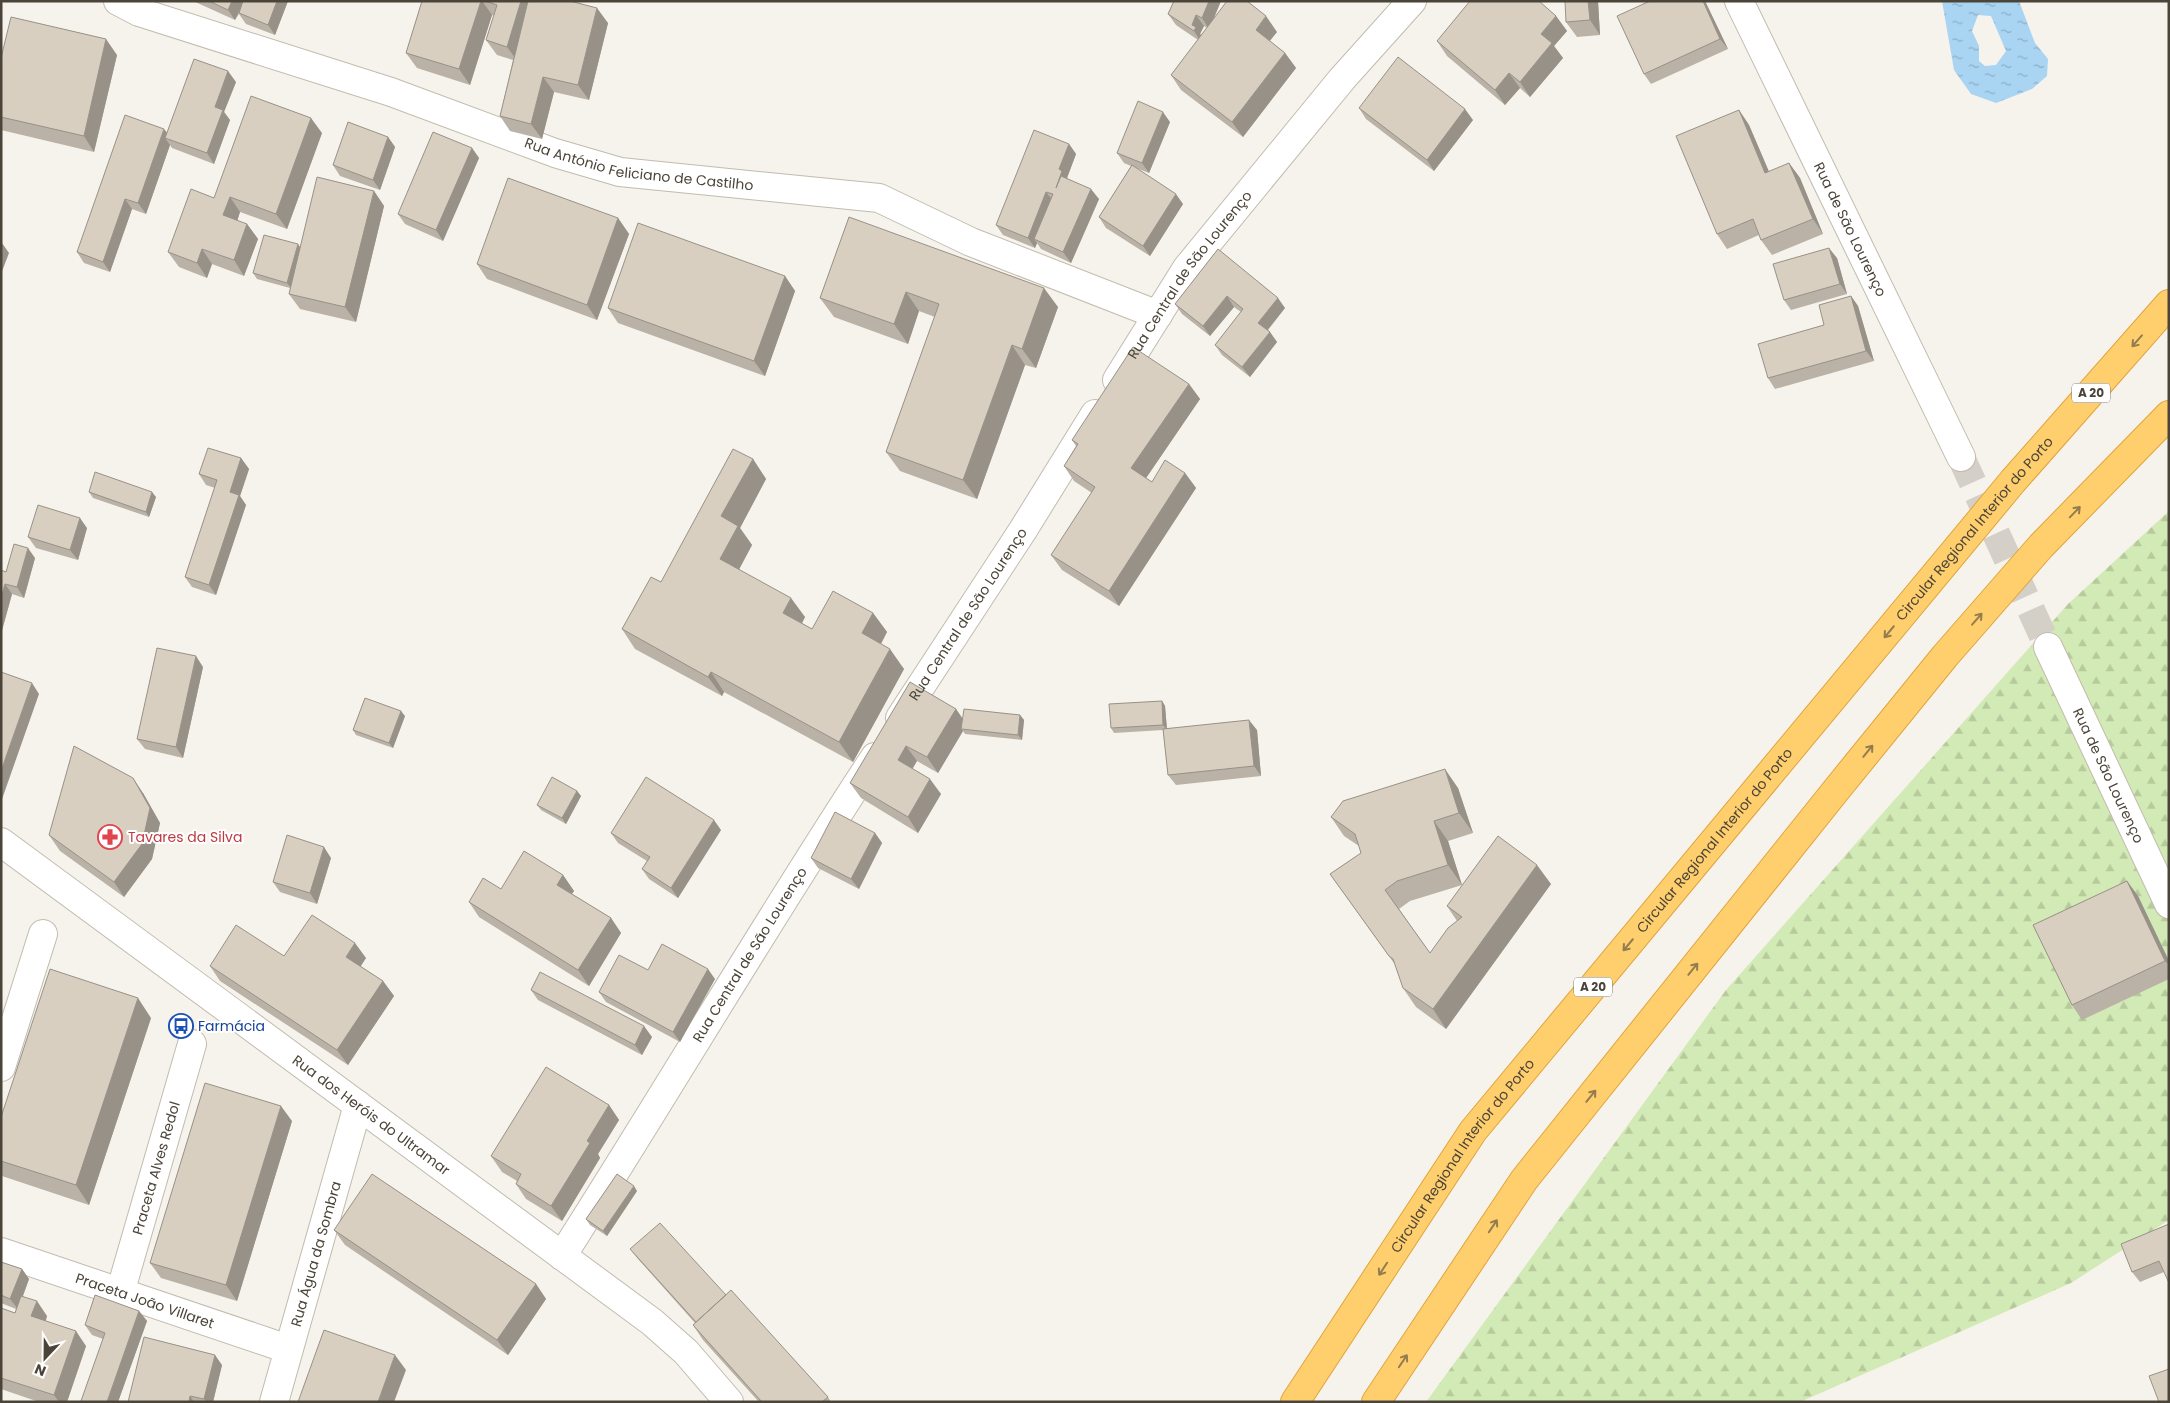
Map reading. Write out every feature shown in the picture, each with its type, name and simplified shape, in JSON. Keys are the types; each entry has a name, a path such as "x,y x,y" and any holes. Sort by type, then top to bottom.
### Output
{"highway":[{"name":"Circular Regional Interior do Porto","path":"1296,1402 1473,1131 2013,481 2169,304"},
{"path":"1376,1402 1524,1180 1813,820 1945,656 2009,583 2047,540 2169,415"}],"street":[{"name":"Rua António Feliciano de Castilho","path":"118,1 139,12 391,92 555,153 620,172 879,198 971,242 1158,315"},
{"name":"Rua Central de São Lourenço","path":"562,1256 666,1093 811,854 1023,530 1194,260 1342,79 1412,1"},
{"name":"Rua de São Lourenço","path":"1739,1 1961,457"},
{"name":"Rua de São Lourenço","path":"2048,647 2169,904"},
{"name":"Rua dos Heróis do Ultramar","path":"1,842 652,1322 686,1352 729,1402"},
{"path":"1,1067 43,934"},
{"name":"Praceta Alves Redol","path":"120,1293 192,1044"},
{"name":"Rua Água da Sombra","path":"274,1402 358,1105"},
{"name":"Praceta João Villaret","path":"1,1252 288,1349"}],"green space":[{"path":"2169,511 2169,1220 2071,1283 1800,1402 1426,1402 1726,990 2068,604"}],"water":[{"path":"1942,1 2019,1 2035,43 2048,59 2047,76 2032,89 1996,103 1971,94 1954,70","holes":["1978,15 1991,16 2006,51 1996,65 1985,66 1979,61 1979,46 1972,31"]}],"building":[{"path":"209,1 232,1 228,10"},
{"path":"243,1 277,1 268,25 239,13"},
{"path":"422,1 481,1 459,69 406,53"},
{"path":"485,1 521,1 507,47 486,40 497,5"},
{"path":"528,1 570,1 597,8 578,85 543,77 531,124 500,116"},
{"path":"1174,1 1209,1 1202,18 1196,15 1192,25 1196,27 1194,31 1168,14"},
{"path":"1227,1 1247,1 1266,16 1256,30 1285,53 1232,122 1171,75"},
{"path":"1470,1 1539,1 1556,16 1541,34 1552,43 1520,82 1509,73 1495,90 1437,41"},
{"path":"1565,1 1588,1 1590,20 1566,22"},
{"path":"1650,1 1703,1 1720,39 1644,74 1617,16"},
{"path":"11,17 106,39 84,136 1,117 1,58"},
{"path":"1398,57 1465,109 1427,160 1359,108"},
{"path":"194,59 228,71 215,107 223,110 207,153 165,138"},
{"path":"251,96 311,118 276,214 230,197 223,215 247,224 234,260 202,249 197,263 168,252 191,189 214,198"},
{"path":"1138,101 1163,112 1142,163 1117,153"},
{"path":"1739,110 1765,173 1789,163 1813,219 1761,240 1753,219 1717,234 1676,136"},
{"path":"125,115 164,129 138,203 125,199 103,262 77,252"},
{"path":"348,122 388,137 373,180 333,165"},
{"path":"1034,130 1069,144 1059,169 1062,171 1056,188 1061,176 1091,189 1063,252 1034,239 1053,194 1046,192 1028,238 996,225"},
{"path":"433,132 472,148 436,230 398,214"},
{"path":"1132,165 1176,194 1143,246 1099,217"},
{"path":"317,177 374,191 345,307 289,294"},
{"path":"508,178 618,218 587,305 477,264"},
{"path":"849,217 1044,288 1022,349 1012,345 963,480 886,452 939,304 906,292 894,324 820,298"},
{"path":"638,223 785,276 754,361 608,308"},
{"path":"264,235 298,244 287,283 253,273"},
{"path":"1829,248 1840,284 1784,300 1773,264"},
{"path":"1218,249 1278,298 1258,323 1270,332 1242,367 1215,345 1243,309 1227,296 1203,326 1175,304"},
{"path":"1851,296 1866,351 1768,378 1758,344 1824,325 1819,305"},
{"path":"1133,347 1189,384 1131,468 1152,482 1165,460 1185,473 1109,591 1051,555 1095,487 1064,466 1078,444 1072,440"},
{"path":"208,448 241,458 230,492 239,495 209,585 185,577 217,480 199,474"},
{"path":"733,449 753,459 721,516 738,526 720,559 791,598 783,613 812,629 833,591 873,613 862,633 890,649 839,742 711,672 708,677 622,629 651,577 661,582"},
{"path":"95,472 152,492 146,512 89,492"},
{"path":"38,505 80,518 70,550 28,537"},
{"path":"14,544 28,548 17,587 5,584 1,598 1,570 6,572"},
{"path":"157,648 196,656 176,747 137,739"},
{"path":"1,672 32,683 1,771"},
{"path":"910,682 956,709 927,757 906,746 898,760 930,779 908,817 850,783"},
{"path":"365,698 401,711 389,743 353,730"},
{"path":"1162,701 1163,725 1111,728 1109,704"},
{"path":"964,709 1020,715 1018,735 961,729"},
{"path":"1249,720 1254,766 1168,775 1163,729"},
{"name":"Tavares da Silva","path":"74,746 133,778 150,808 142,844 114,882 49,835"},
{"path":"1445,769 1459,813 1434,821 1448,865 1397,881 1385,890 1430,953 1448,928 1462,917 1447,906 1498,836 1537,865 1433,1009 1403,988 1393,959 1330,874 1361,853 1355,834 1331,817 1343,801"},
{"path":"552,777 577,791 562,818 537,805"},
{"path":"646,777 714,820 671,888 642,869 650,857 611,833"},
{"path":"835,812 875,833 851,879 811,858"},
{"path":"287,835 324,847 310,893 273,882"},
{"path":"524,851 563,875 557,885 611,918 578,970 469,902 483,878 501,889"},
{"path":"2127,881 2165,961 2072,1005 2033,925"},
{"path":"312,915 355,943 346,957 383,981 337,1050 210,966 236,925 284,956"},
{"path":"662,944 708,969 673,1032 599,992 619,955 648,970"},
{"path":"50,969 138,998 76,1185 1,1161 1,1117"},
{"path":"540,972 644,1026 635,1045 531,990"},
{"path":"546,1067 609,1105 587,1141 590,1143 551,1206 516,1184 521,1174 491,1156"},
{"path":"205,1083 281,1106 226,1285 150,1263"},
{"path":"372,1174 536,1284 497,1340 334,1230"},
{"path":"617,1174 634,1186 603,1231 586,1219"},
{"path":"660,1223 726,1295 696,1322 630,1249"},
{"path":"2169,1224 2169,1283 2159,1261 2132,1272 2121,1244"},
{"path":"1,1262 22,1269 10,1299 1,1295"},
{"path":"731,1290 828,1397 822,1402 762,1402 693,1325"},
{"path":"95,1295 139,1311 107,1402 83,1402 81,1401 105,1333 85,1325"},
{"path":"21,1296 37,1301 31,1316 76,1331 54,1395 1,1378 1,1308 15,1313"},
{"path":"324,1330 395,1355 378,1402 298,1402"},
{"path":"144,1337 215,1355 204,1399 190,1396 189,1402 128,1402"},
{"path":"2169,1369 2169,1402 2159,1402 2149,1376"}],"tunnel":[{"path":"1961,457 2048,647"}],"place":[{"name":"Tavares da Silva","path":"110,837"},
{"name":"Farmácia","path":"181,1026"}]}
